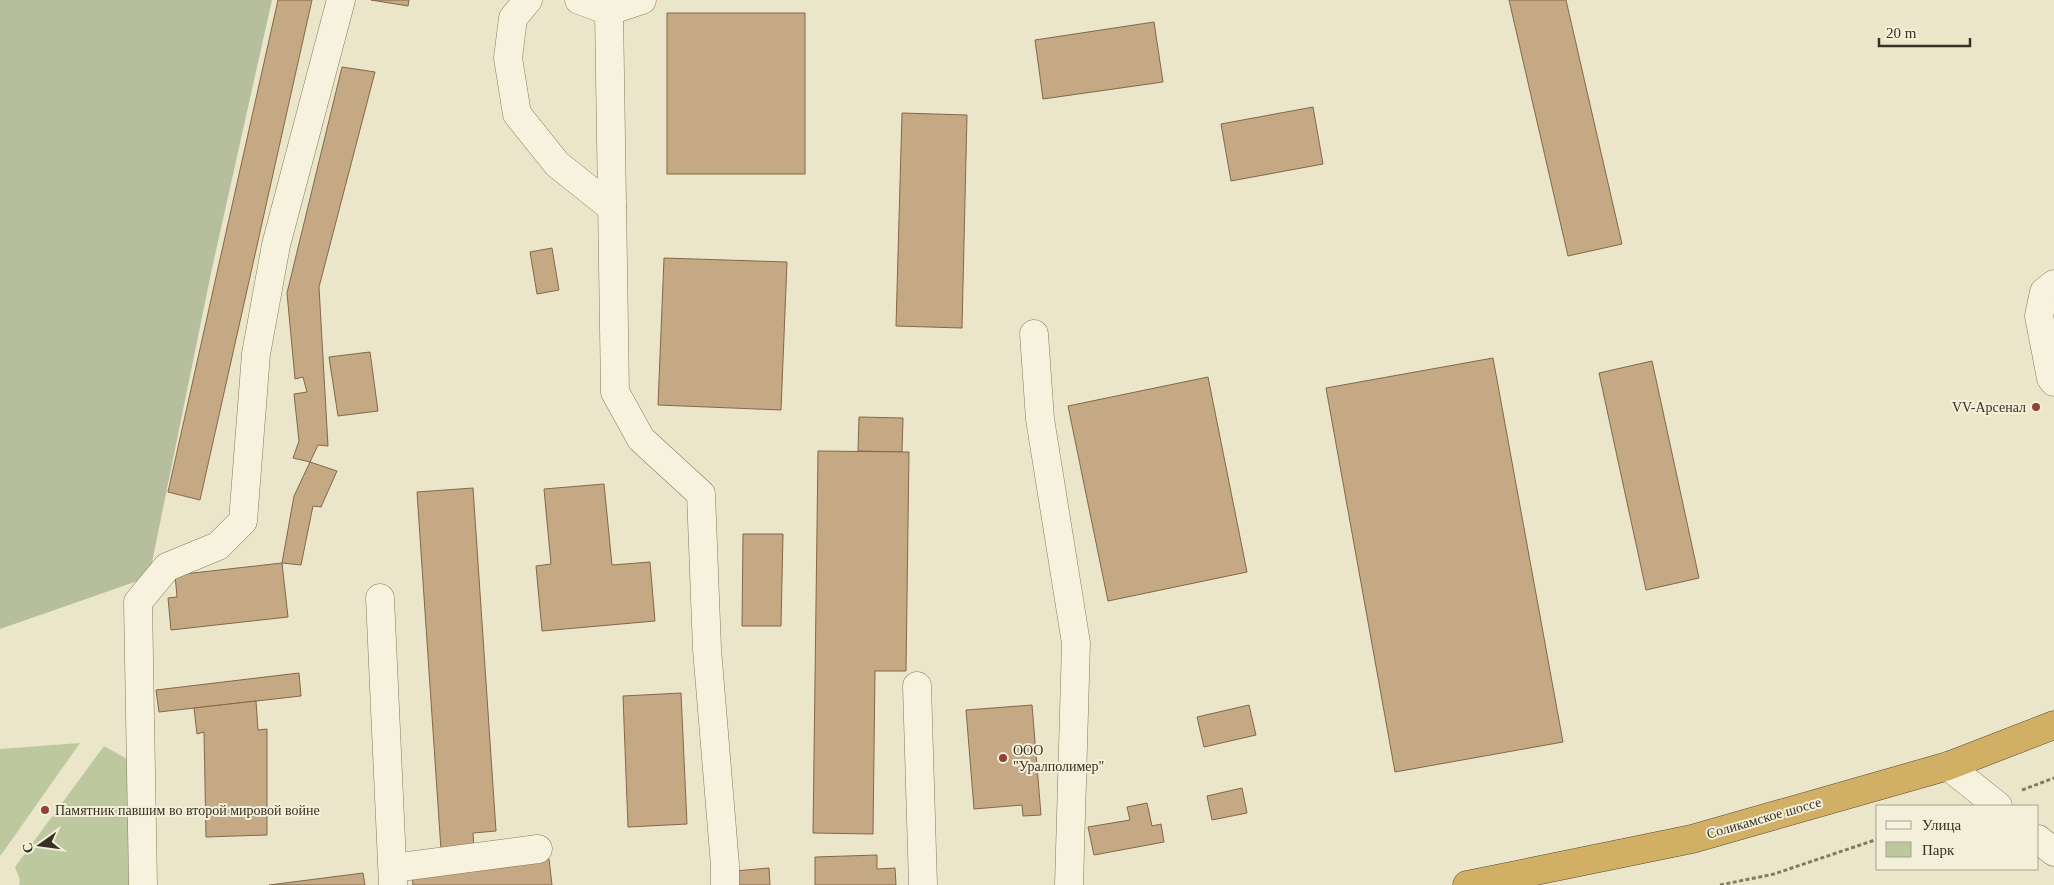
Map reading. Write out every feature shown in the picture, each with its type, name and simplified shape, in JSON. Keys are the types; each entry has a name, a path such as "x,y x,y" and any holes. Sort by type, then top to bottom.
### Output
{"highway":[{"name":"Соликамское шоссе","path":"1467,885 1692,839 1948,766 2054,725"}],"lane":[{"path":"143,885 138,602 166,566 218,546 243,520 256,354 273,264 341,0"},
{"path":"528,0 512,18 508,58 517,114 557,164 612,208"},
{"path":"579,0 609,11 642,0"},
{"path":"609,11 615,392 641,439 701,494 707,649 725,865 725,885"},
{"path":"2054,284 2044,292 2039,316 2051,378 2054,382"},
{"path":"1034,334 1040,419 1076,643 1070,885"},
{"path":"380,598 393,876 538,849"},
{"path":"917,686 923,885"},
{"path":"1948,766 1997,805"},
{"path":"2039,840 2054,852"}],"path":[{"path":"1720,885 1774,874 1876,840"}],"green space":[{"path":"0,0 272,0 211,273 149,577 0,629"},
{"path":"80,743 1,855 0,855 0,749"},
{"path":"104,746 136,764 136,885 19,885 20,880 15,867"}],"building":[{"path":"278,0 312,0 200,500 168,492"},
{"path":"371,0 409,0 408,6"},
{"path":"1509,0 1566,0 1622,244 1568,256"},
{"path":"667,13 805,13 805,174 667,174"},
{"path":"1154,22 1163,82 1043,99 1035,40"},
{"path":"342,67 375,72 319,287 328,446 318,445 310,462 293,458 299,441 294,394 307,392 303,377 295,379 287,293"},
{"path":"1313,107 1323,164 1231,181 1221,124"},
{"path":"902,113 967,115 962,328 896,326"},
{"path":"552,248 559,290 537,294 530,252"},
{"path":"664,258 787,262 781,410 658,405"},
{"path":"370,352 378,411 338,416 329,357"},
{"path":"1493,358 1563,742 1395,772 1326,388"},
{"path":"1652,361 1699,578 1646,590 1599,373"},
{"path":"1208,377 1247,572 1108,601 1068,406"},
{"path":"859,417 903,418 902,452 858,451"},
{"path":"818,451 909,452 906,671 875,671 873,834 813,833"},
{"path":"310,462 337,471 321,507 313,506 301,565 282,563 294,496"},
{"path":"604,484 612,565 650,562 655,621 542,631 536,566 551,564 544,489"},
{"path":"473,488 496,831 473,833 474,848 441,850 417,492"},
{"path":"743,534 783,534 781,626 742,626"},
{"path":"282,563 288,617 171,630 168,598 177,597 175,575"},
{"path":"299,673 301,696 159,712 156,690"},
{"path":"681,693 687,824 628,827 623,696"},
{"path":"256,701 258,730 267,729 267,835 206,837 204,732 197,734 194,708"},
{"name":"OOO \"Уралполимер\"","path":"1032,705 1041,815 1023,816 1022,805 974,809 966,710"},
{"path":"1249,705 1256,735 1204,747 1197,717"},
{"path":"1242,788 1247,813 1212,820 1207,796"},
{"path":"1147,803 1152,826 1161,824 1164,842 1094,855 1088,827 1130,820 1127,807"},
{"path":"877,855 877,869 895,868 896,885 815,885 815,857"},
{"path":"549,859 552,885 413,885 412,874"},
{"path":"769,868 770,885 736,885 735,871"},
{"path":"363,873 365,885 269,885"}],"place":[{"name":"VV-Арсенал","path":"2036,407"},
{"name":"OOO \"Уралполимер\"","path":"1003,758"},
{"name":"Памятник павшим во второй мировой войне","path":"45,810"}]}
